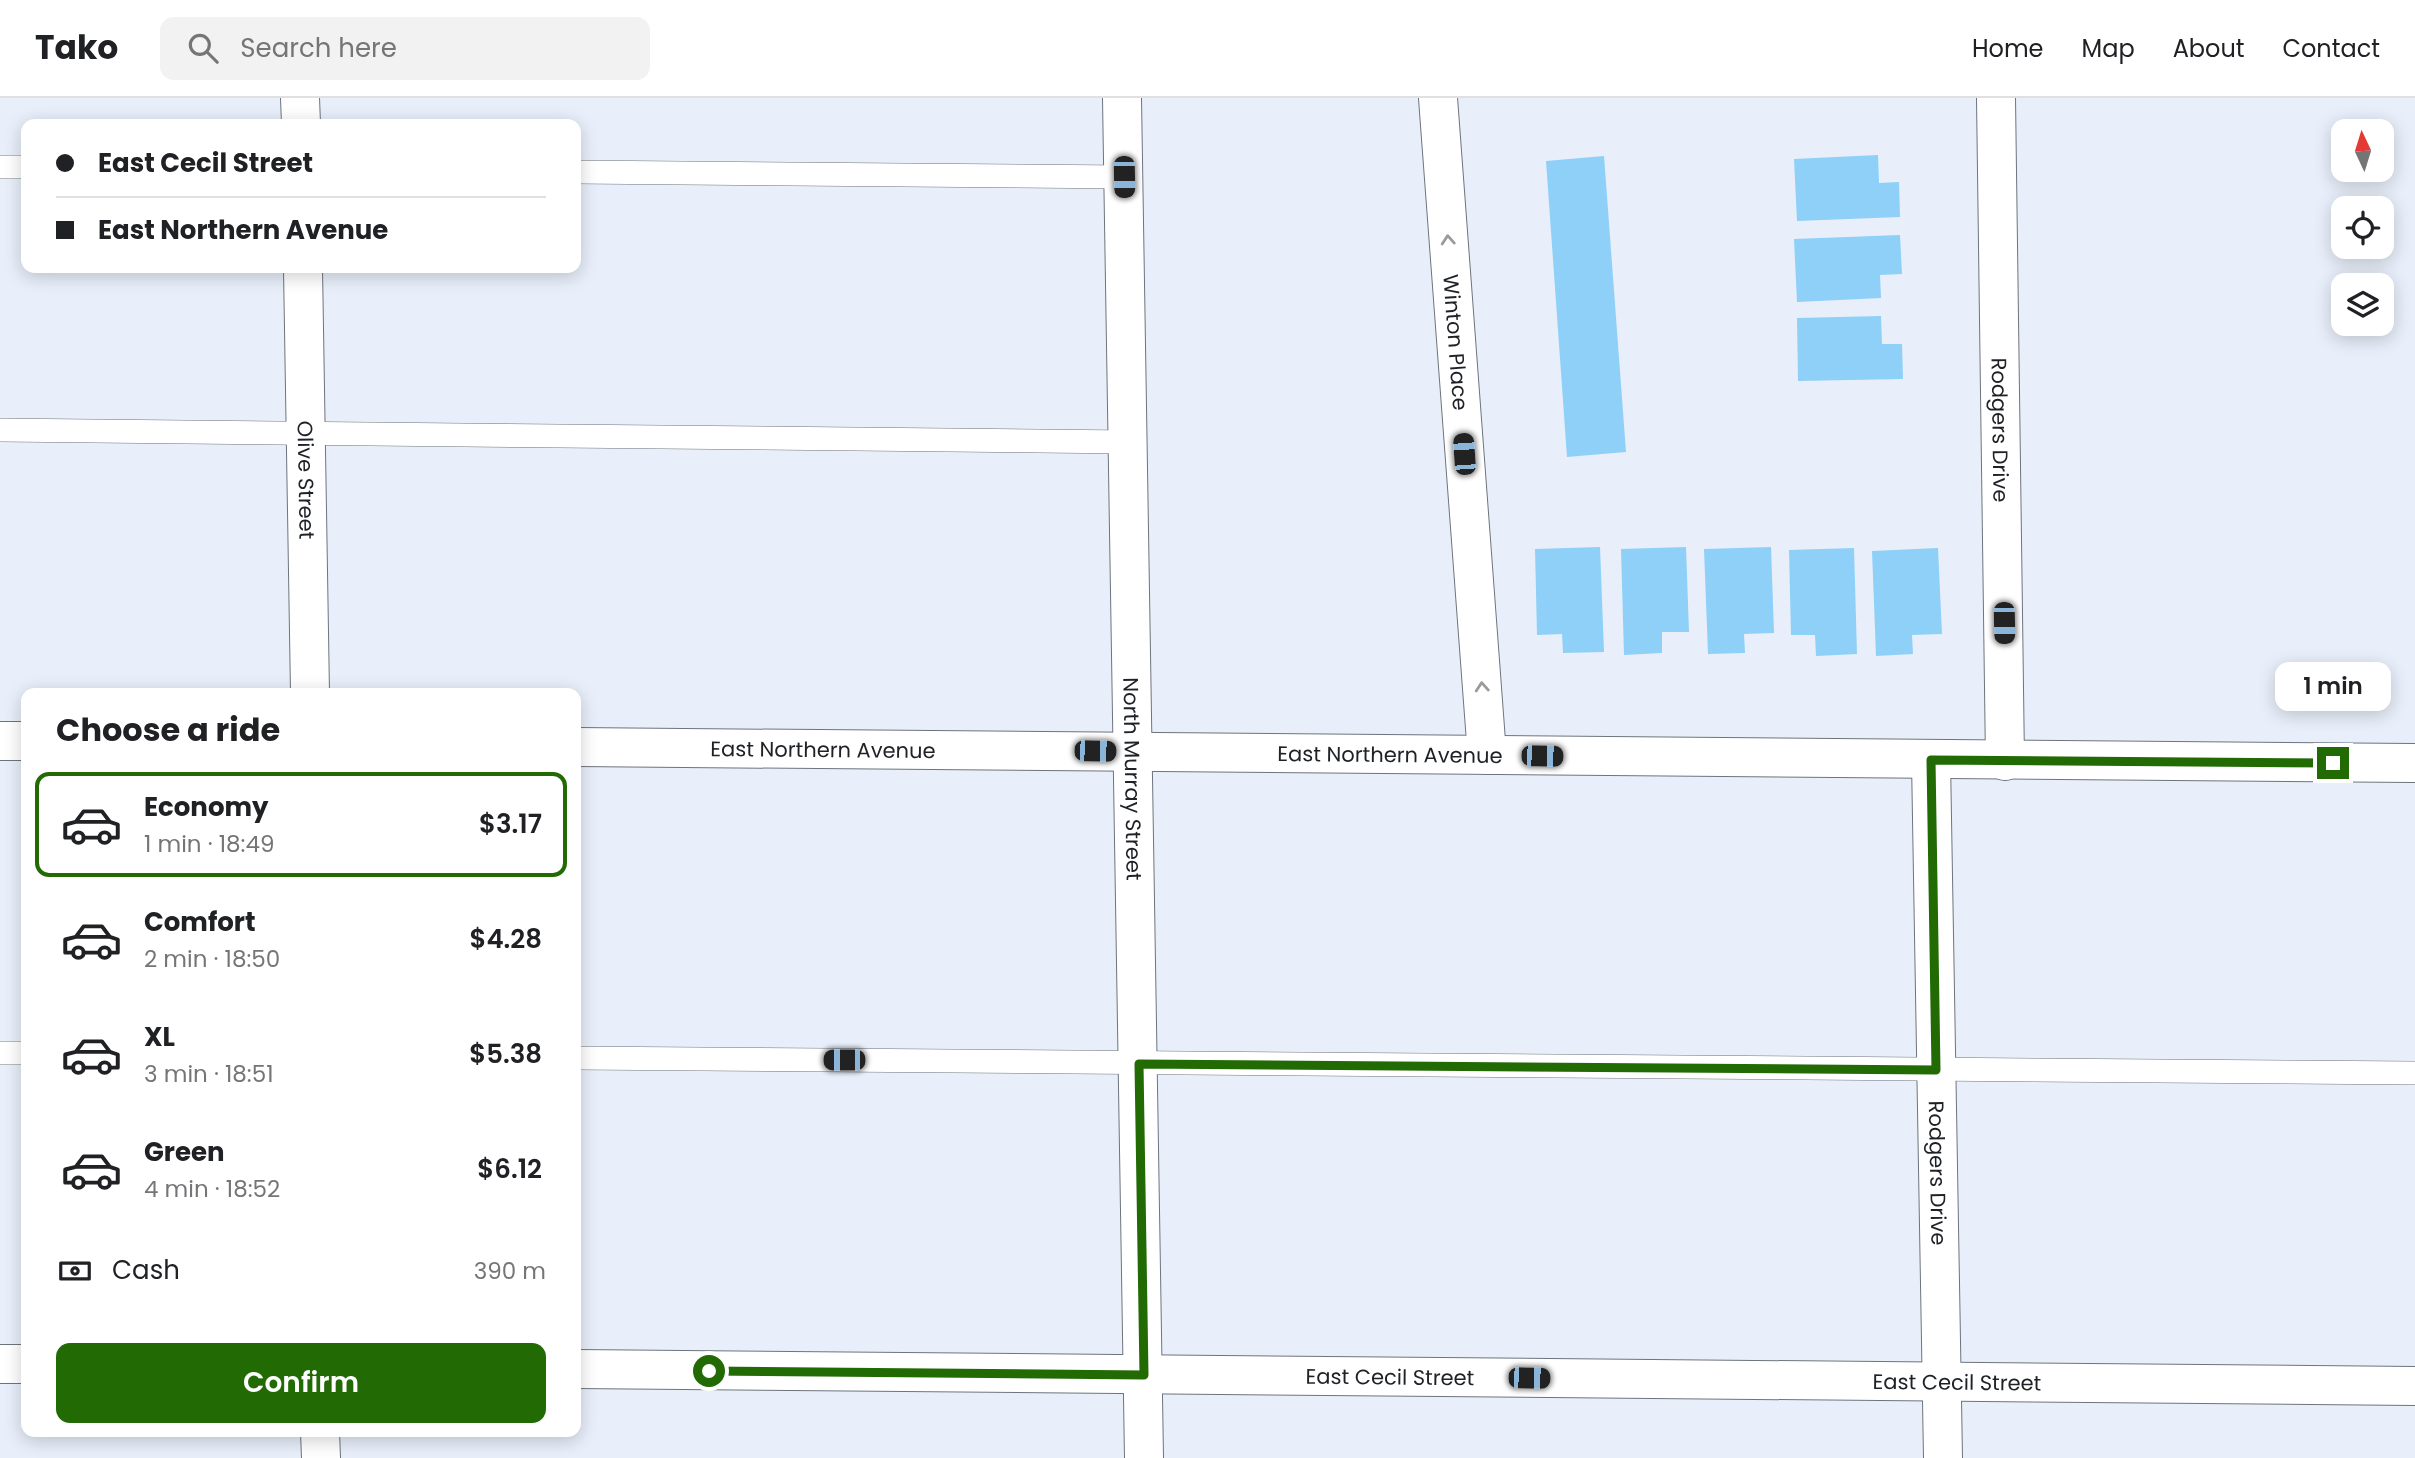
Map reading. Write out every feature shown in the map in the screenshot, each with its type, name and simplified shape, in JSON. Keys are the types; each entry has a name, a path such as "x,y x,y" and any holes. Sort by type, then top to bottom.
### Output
{"street":[{"path":"300,98 301,119"},
{"name":"North Murray Street","path":"1122,98 1144,1458"},
{"name":"Winton Place","path":"1438,98 1487,755"},
{"name":"Rodgers Drive","path":"1996,98 2006,761"},
{"name":"Olive Street","path":"303,273 310,688"},
{"path":"0,741 21,741"},
{"name":"East Northern Avenue","path":"581,747 2415,764"},
{"name":"Rodgers Drive","path":"1931,760 1943,1458"},
{"path":"0,1364 21,1364"},
{"name":"East Cecil Street","path":"581,1369 2415,1386"},
{"path":"320,1437 321,1458"}],"lane":[{"path":"0,167 21,167"},
{"path":"581,172 1124,177"},
{"path":"0,430 1129,442"},
{"path":"0,1053 21,1053"},
{"path":"581,1058 2415,1073"}],"building":[{"path":"1878,155 1879,183 1899,182 1900,217 1797,221 1794,159"},
{"path":"1604,156 1626,452 1567,457 1546,161"},
{"path":"1900,235 1902,274 1880,275 1881,298 1797,302 1794,239"},
{"path":"1881,316 1882,344 1902,344 1903,379 1798,381 1797,318"},
{"path":"1600,547 1604,652 1563,653 1562,634 1537,635 1535,549"},
{"path":"1686,547 1689,632 1662,632 1662,653 1624,655 1621,549"},
{"path":"1771,547 1774,633 1744,634 1745,653 1708,654 1704,549"},
{"path":"1854,548 1857,654 1816,656 1815,635 1791,635 1789,550"},
{"path":"1938,548 1942,634 1912,635 1913,654 1876,656 1872,551"}],"route":[{"path":"709,1371 1144,1375 1139,1064 1936,1070 1931,760 2333,763"}]}
